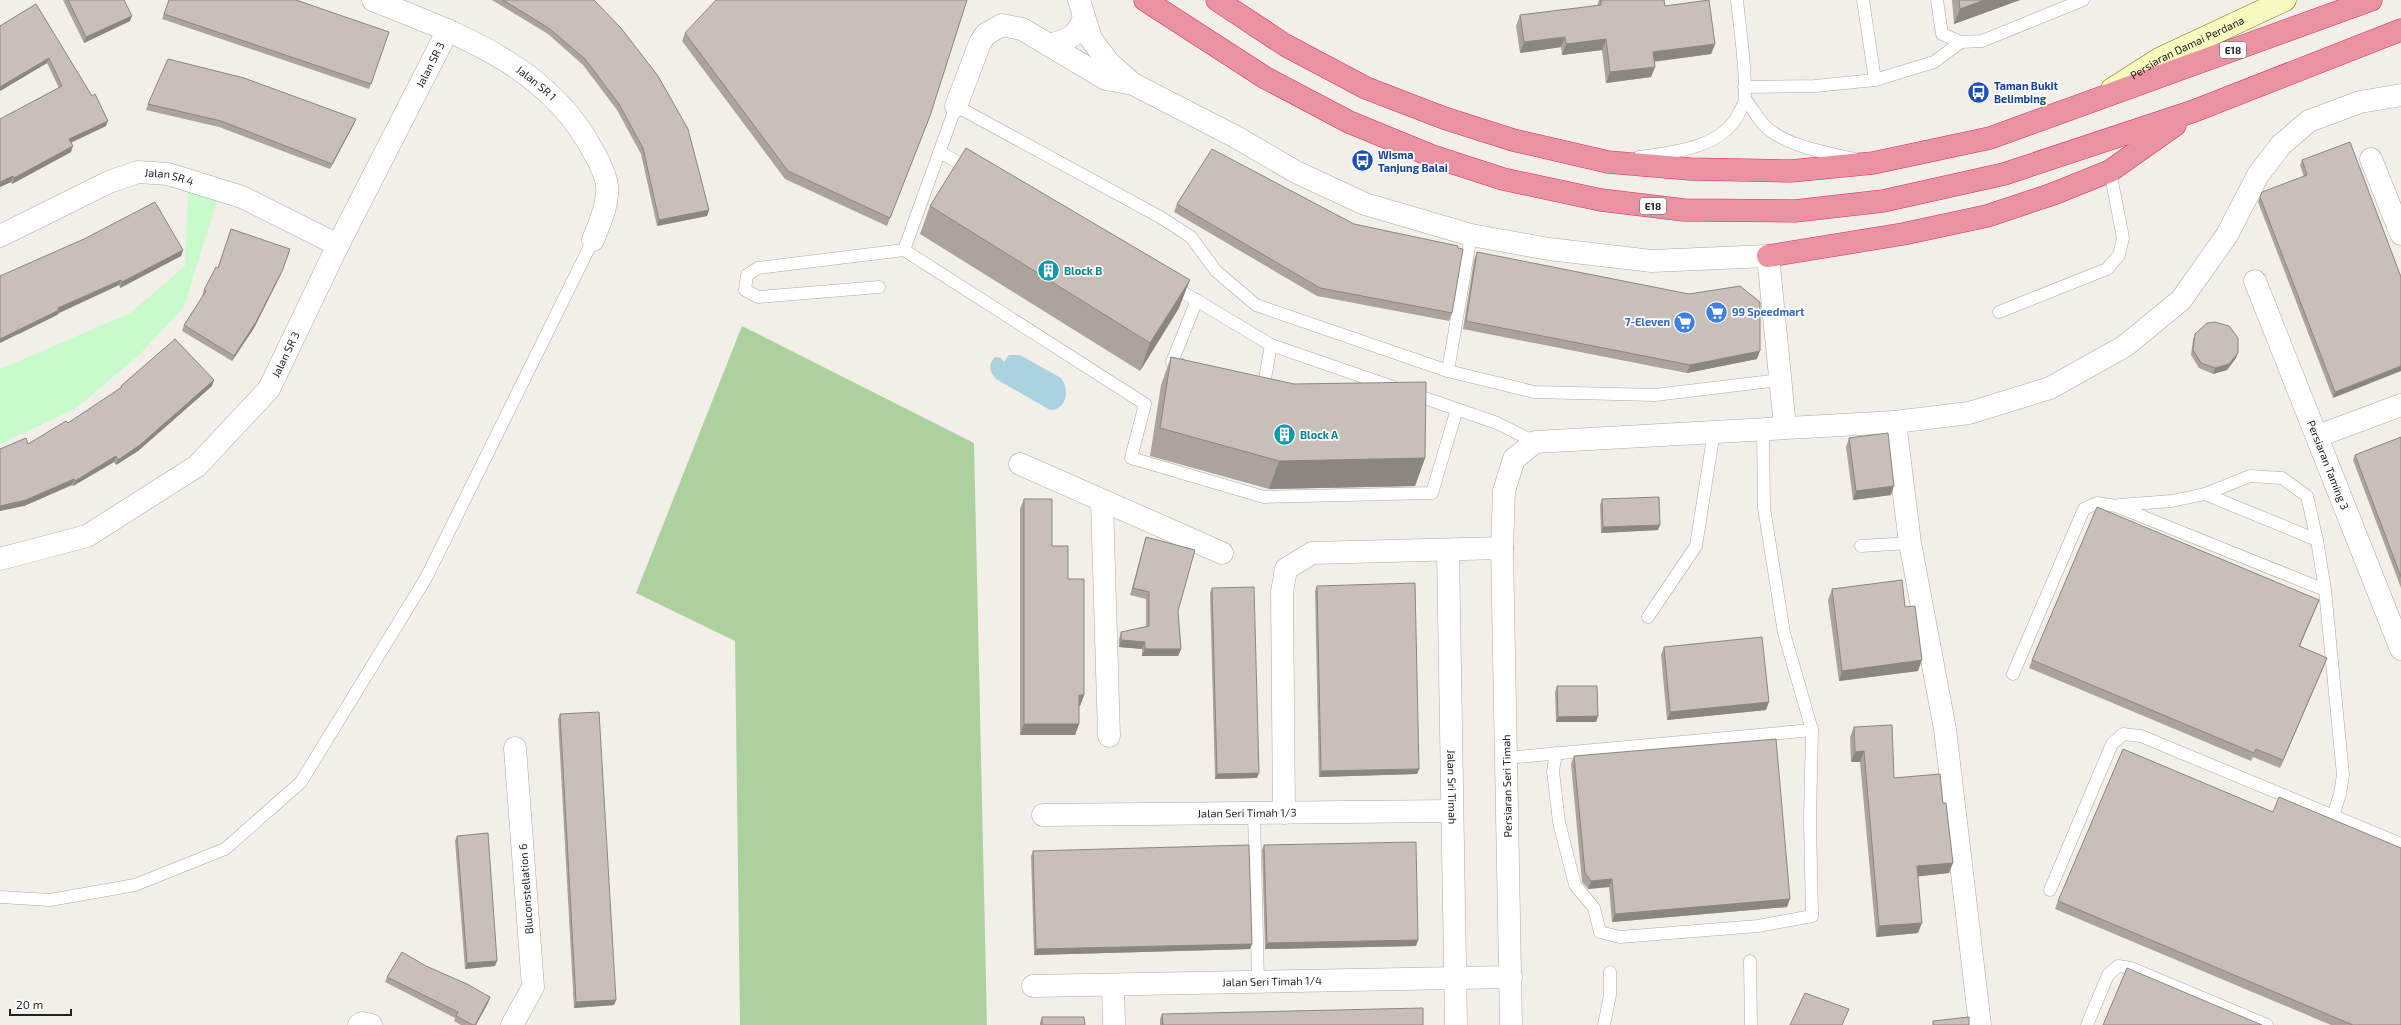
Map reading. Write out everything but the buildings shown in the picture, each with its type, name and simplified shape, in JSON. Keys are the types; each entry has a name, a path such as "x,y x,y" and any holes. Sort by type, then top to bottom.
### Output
{"highway":[{"name":"E18","path":"1145,0 1264,77 1349,122 1432,156 1510,181 1601,200 1684,210 1795,211 1883,201 2004,174 2194,111 2401,30"},
{"name":"E18","path":"1217,0 1285,45 1366,88 1444,118 1513,140 1608,162 1690,169 1791,171 1873,163 1990,138 2371,0"},
{"path":"1768,256 1903,234 1987,216 2053,194 2110,171 2194,111"}],"main road":[{"name":"Persiaran Damai Perdana","path":"2094,101 2159,59 2285,0"}],"street":[{"name":"Jalan SR 1","path":"373,0 448,30 513,63 544,88 565,109 587,138 602,167 608,192 603,217 593,240"},
{"path":"1049,45 1068,40 1079,31 1082,8"},
{"path":"1082,8 1091,39 1109,63 1133,84 1236,137 1296,172 1365,204 1471,235 1550,249 1652,260 1768,256 1785,427"},
{"path":"956,106 980,43 986,34 1002,25 1022,29 1106,79 1133,84"},
{"name":"Jalan SR 3","path":"0,559 87,536 197,466 269,389 338,245 448,30"},
{"path":"1535,442 1895,422 1969,413 2050,388 2125,346 2181,300 2227,235 2258,175 2281,145 2309,121 2360,102 2399,101"},
{"path":"2371,159 2401,234"},
{"name":"Jalan SR 4","path":"0,236 109,182 138,172 168,174 242,197 338,245"},
{"name":"Persiaran Taming 3","path":"2255,281 2318,436 2401,649"},
{"path":"2318,436 2401,404"},
{"path":"1895,422 1910,543 1945,729 1980,1025"},
{"name":"Persiaran Seri Timah","path":"1511,1025 1502,548 1504,491 1514,459 1535,442"},
{"path":"1020,464 1102,502 1222,554"},
{"path":"1102,502 1109,736"},
{"path":"1284,812 1282,592 1286,568 1312,553 1502,548"},
{"name":"Jalan Sri Timah","path":"1448,550 1451,811 1456,1025"},
{"name":"Bluconstellation 6","path":"512,1025 533,987 515,748"},
{"name":"Jalan Seri Timah 1/3","path":"1043,815 1451,811"},
{"name":"Jalan Seri Timah 1/4","path":"1033,986 1511,977"},
{"path":"1113,985 1114,1025"}],"lane":[{"path":"1608,162 1677,152 1699,146 1722,133 1737,117 1745,93 1738,0"},
{"path":"1863,0 1875,80"},
{"path":"1937,0 1942,34 1961,42 1982,41 2083,0"},
{"path":"1745,93 1875,80 1934,62 1961,42"},
{"path":"1745,93 1764,125 1785,138 1810,149 1873,163"},
{"path":"904,250 956,106 1160,217 1191,237 1216,271 1256,305 1448,371 1534,392 1655,395 1780,380"},
{"path":"940,152 980,175"},
{"path":"1999,312 2107,269 2119,255 2123,238 2110,171"},
{"path":"1448,371 1471,235"},
{"path":"0,897 50,900 135,885 225,849 301,782 426,578 593,240"},
{"path":"879,287 758,297 745,290 746,275 758,268 904,250 1145,404 1131,458 1264,498 1432,493 1457,409"},
{"path":"1163,280 1271,345 1497,423 1535,442"},
{"path":"1195,369 1172,362 1197,300"},
{"path":"1263,390 1271,345"},
{"path":"1248,385 1263,390 1278,390"},
{"path":"1365,391 1404,391"},
{"path":"1556,753 1553,771 1559,822 1575,885 1594,908 1600,932 1620,937 1758,926 1812,916 1810,820 1812,730 1783,625 1764,508 1763,429"},
{"path":"1648,617 1696,546 1714,432"},
{"path":"2116,506 2172,500 2205,494 2250,476 2282,478 2307,496 2317,540 2325,590 2343,775 2340,794 2332,816"},
{"path":"2205,494 2317,540"},
{"path":"2013,674 2084,508 2097,502 2116,506 2325,590"},
{"path":"1862,546 1910,543"},
{"path":"1506,758 1812,730"},
{"path":"2050,890 2112,744 2123,734 2141,736 2401,844"},
{"path":"1254,813 1258,982"},
{"path":"1750,961 1751,1025"},
{"path":"2087,1025 2108,975 2118,966 2131,968 2268,1025"},
{"path":"1604,1025 1610,995 1610,972"}],"green space":[{"path":"188,191 218,197 184,307 139,355 75,409 0,444 0,369 130,313 185,266"},
{"path":"742,326 974,443 987,1025 740,1025 735,641 636,593"}],"water":[{"path":"1009,355 1020,355 1061,378 1064,383 1066,393 1060,407 1050,410 996,379 990,368 991,363 995,357 1001,358 1004,362"}],"place":[{"name":"Taman Bukit Belimbing","path":"1978,92"},
{"name":"Wisma Tanjung Balai","path":"1363,161"},
{"name":"Block B","path":"1048,271"},
{"name":"99 Speedmart","path":"1717,312"},
{"name":"7-Eleven","path":"1685,322"},
{"name":"Block A","path":"1284,435"}]}
